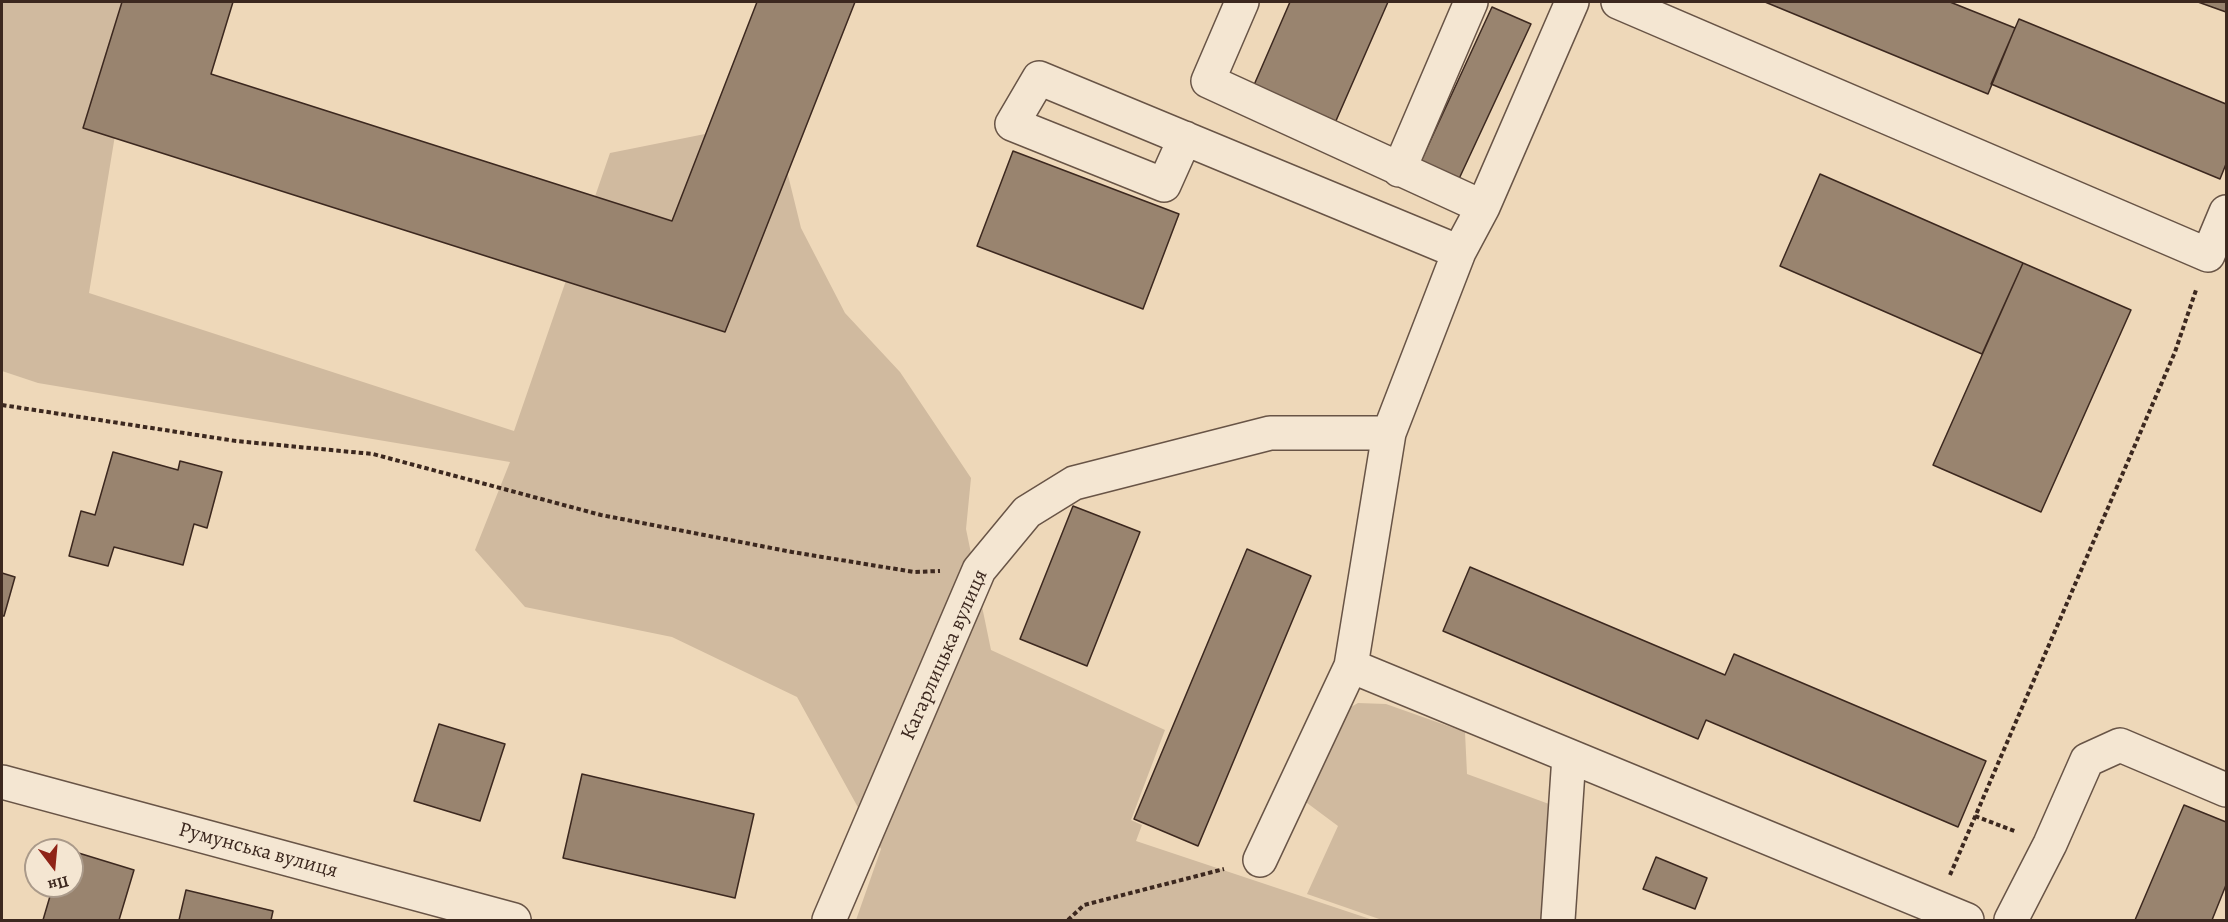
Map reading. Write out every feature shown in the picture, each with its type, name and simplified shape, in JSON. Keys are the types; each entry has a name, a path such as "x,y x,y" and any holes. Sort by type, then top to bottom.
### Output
{"street":[{"path":"1242,2 1208,81 1483,207"},
{"path":"1399,170 1471,2"},
{"path":"1260,860 1351,666 1389,433 1459,252 1483,207 1572,2"},
{"path":"1617,2 2208,255 2226,212"},
{"path":"1185,138 1164,185 1012,124 1039,78 1185,138 1459,252"},
{"name":"Кагарлицька вулиця","path":"829,921 979,570 1027,512 1074,483 1270,433 1389,433"},
{"path":"1351,666 1967,921"},
{"path":"2010,921 2050,844 2087,760 2120,745 2226,790"},
{"path":"1558,921 1569,756"},
{"name":"Румунська вулиця","path":"2,782 514,921"}],"path":[{"path":"1935,909 2175,352 2208,255"},
{"path":"2,405 236,441 373,454 601,515 792,552 914,572 979,570"},
{"path":"1068,921 1084,905 1260,860"}],"shaded area":[{"path":"2,2 137,2 89,293 514,431 610,153 710,133 785,163 801,228 845,313 900,372 971,478 966,529 991,650 1165,730 1131,820 1142,825 1136,841 1373,920 856,920 881,849 797,697 672,637 525,607 475,550 510,462 38,383 2,371"},
{"path":"1358,703 1386,704 1465,732 1467,774 1560,808 1547,920 1382,920 1307,894 1338,826 1299,797 1335,716"}],"building":[{"path":"122,2 233,2 211,74 672,221 757,2 855,2 725,332 83,128"},
{"path":"1290,2 1388,2 1335,123 1254,85"},
{"path":"1765,2 1950,2 2015,28 1988,94"},
{"path":"2198,2 2226,2 2226,12"},
{"path":"1492,7 1531,24 1458,181 1420,163"},
{"path":"2019,19 2226,104 2226,164 2220,179 1991,84"},
{"path":"1013,151 1179,214 1143,309 977,246"},
{"path":"1820,174 2023,263 1982,354 1780,266"},
{"path":"2023,263 2131,310 2041,512 1933,465"},
{"path":"113,452 178,470 180,461 222,472 207,528 194,524 183,565 114,547 108,566 69,556 81,511 95,515"},
{"path":"1073,506 1140,532 1087,666 1020,639"},
{"path":"1247,549 1311,576 1198,846 1134,819"},
{"path":"1470,567 1725,675 1734,654 1986,761 1958,827 1706,720 1698,739 1443,631"},
{"path":"2,573 15,577 4,616 2,616"},
{"path":"439,724 505,744 480,821 414,801"},
{"path":"582,774 754,814 735,898 563,858"},
{"path":"2184,805 2226,822 2226,885 2212,920 2135,920"},
{"path":"84,855 134,870 119,920 43,920 49,898 84,898"},
{"path":"1656,857 1707,878 1695,909 1643,889"},
{"path":"186,890 273,911 271,920 179,920"}]}
